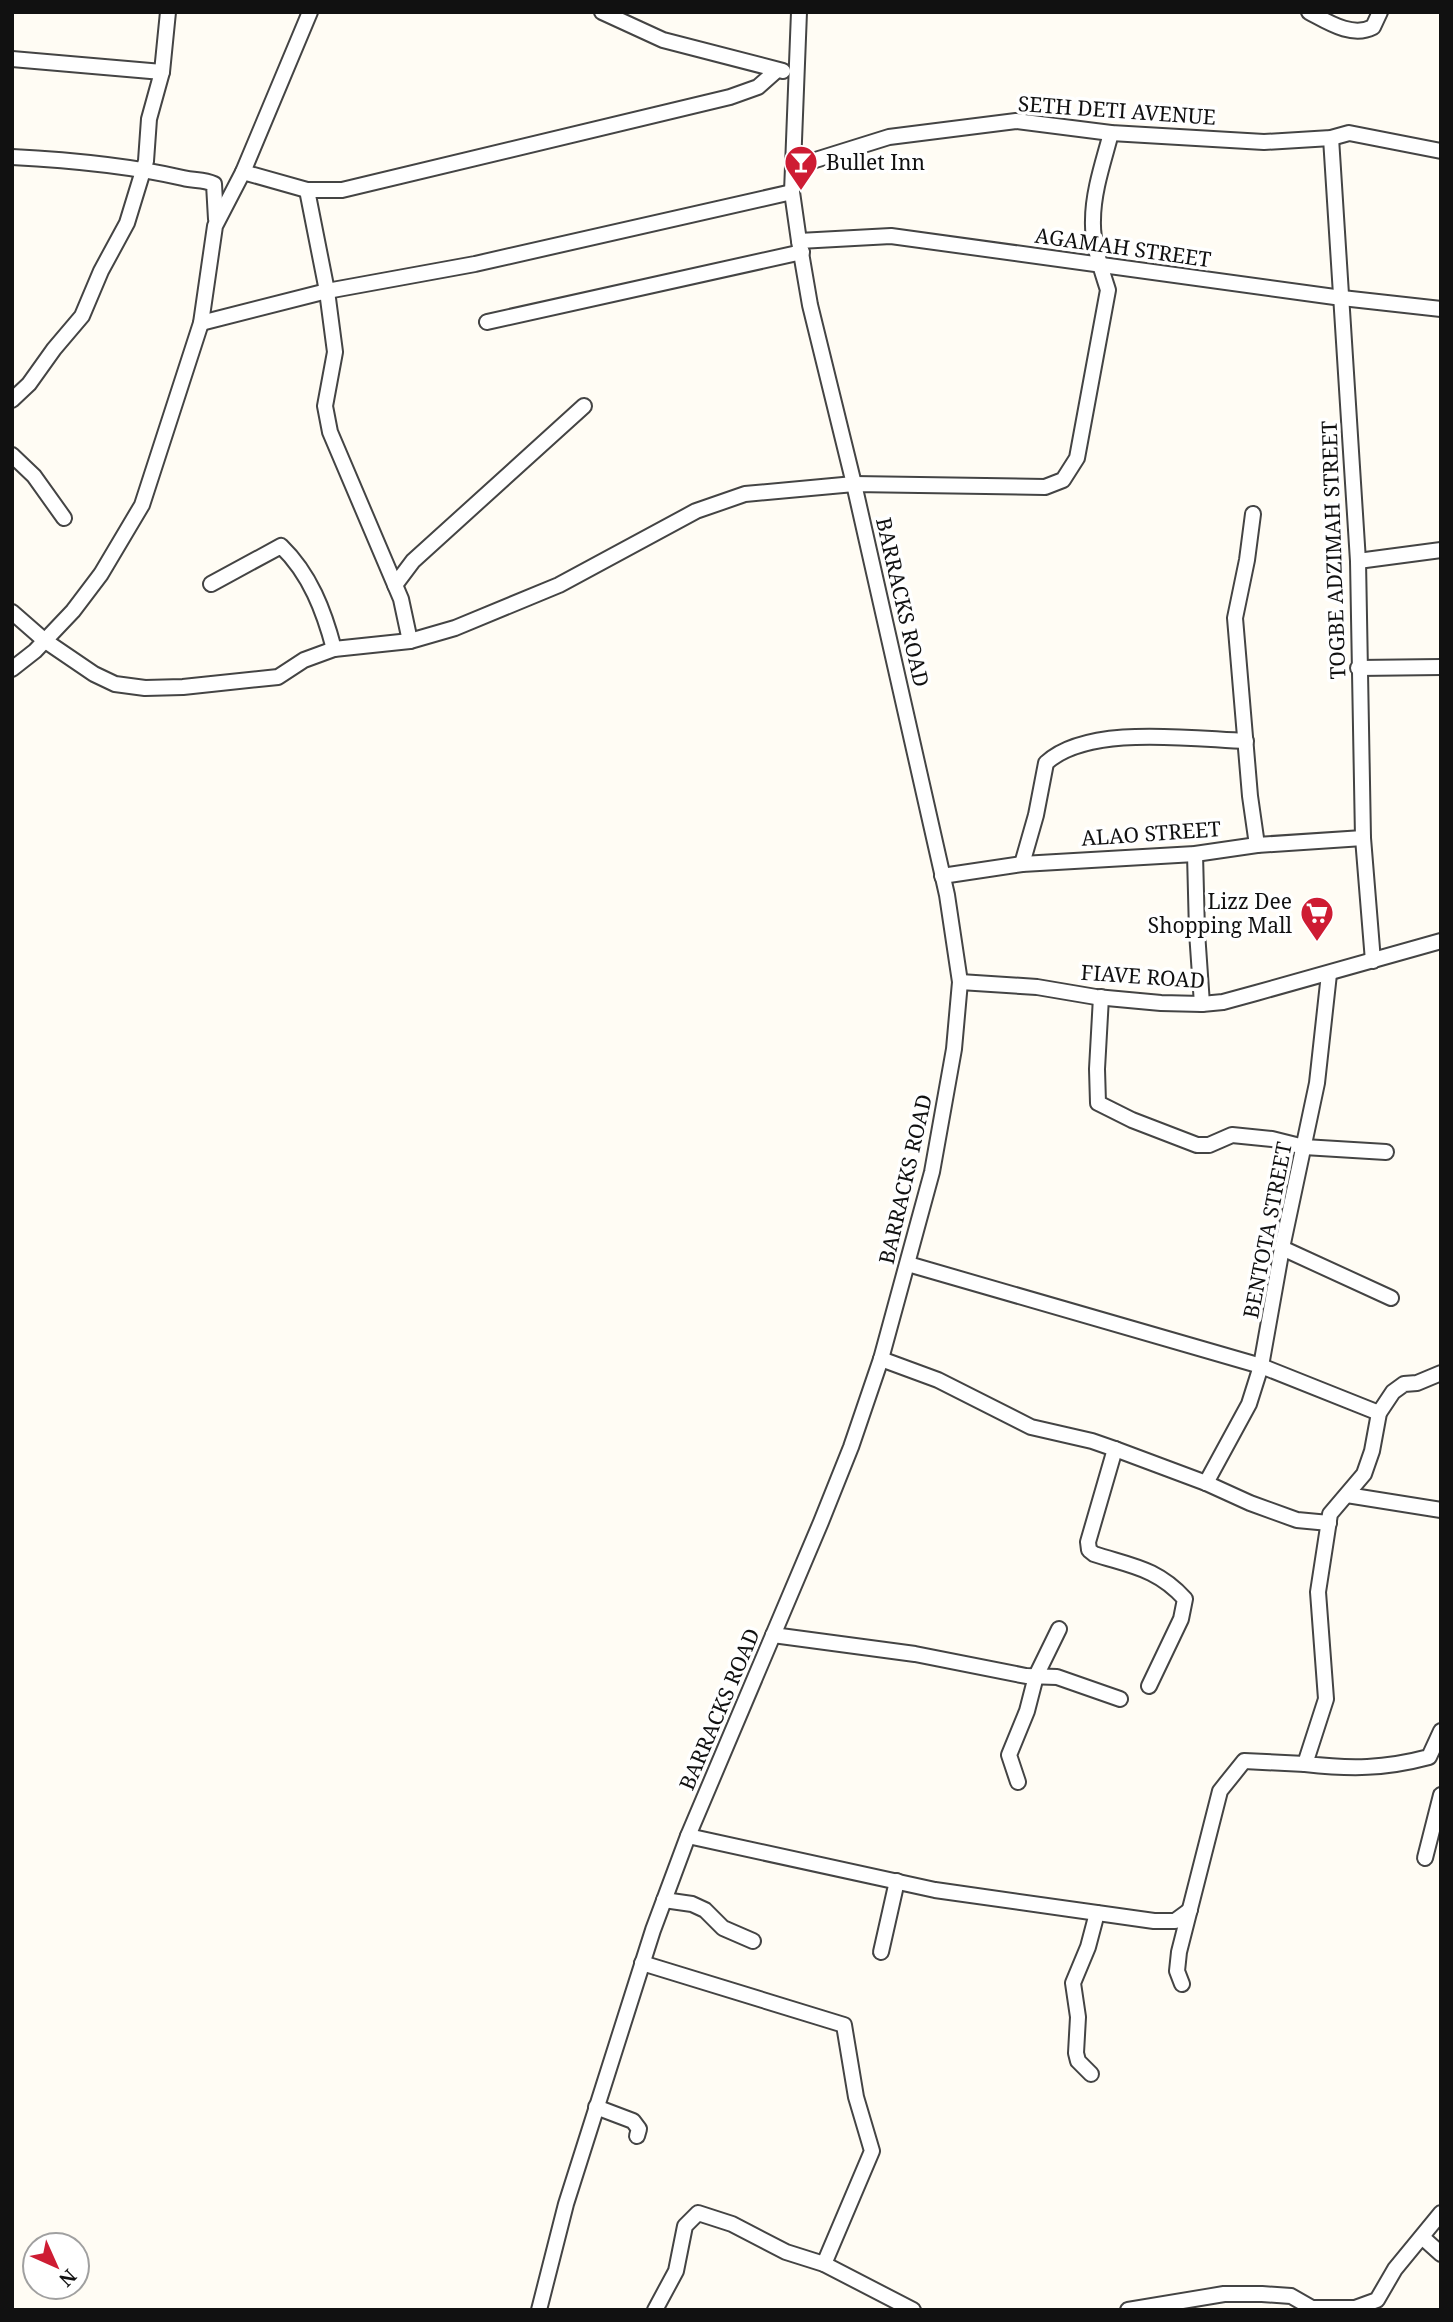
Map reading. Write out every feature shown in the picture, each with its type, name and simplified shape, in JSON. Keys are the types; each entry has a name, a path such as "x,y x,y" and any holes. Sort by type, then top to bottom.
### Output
{"street":[{"path":"12,400 29,384 82,316 101,271 127,223 142,169 148,143 149,119 162,72 168,12"},
{"path":"215,226 243,172 310,12"},
{"path":"602,12 663,40 776,71 795,69"},
{"name":"BARRACKS ROAD","path":"539,2310 566,2204 664,1900 688,1836 851,1447 881,1360 932,1172 954,1049 960,982 942,876 854,484 810,304 792,192 799,12"},
{"path":"1309,12 1346,29 1360,31 1373,27 1380,12"},
{"path":"12,59 162,72"},
{"path":"243,172 307,190 342,190 730,97 758,86 776,71"},
{"name":"SETH DETI AVENUE","path":"793,167 889,137 1016,121 1111,133 1264,142 1331,138 1349,133 1441,151"},
{"path":"12,612 44,640 94,674 115,684 145,688 183,687 278,677 304,660 334,649 410,641 456,628 559,585 687,516 745,494 854,484 1045,487 1063,480 1077,458 1108,290 1100,265 1093,221 1111,133"},
{"name":"TOGBE ADZIMAH STREET","path":"1331,138 1358,561 1363,838 1373,961"},
{"path":"12,157 142,169 192,180 201,178 214,184 217,205 201,323 142,505 101,575 73,611 35,650 12,668"},
{"path":"307,190 327,291 335,352 325,407 330,432 401,598 410,641"},
{"path":"201,323 327,291 475,264 792,192"},
{"name":"AGAMAH STREET","path":"487,321 801,246 891,236 1342,298 1441,309"},
{"path":"395,585 413,561 584,406"},
{"path":"12,455 34,476 64,518"},
{"path":"1253,514 1235,618 1257,845"},
{"path":"211,583 281,546 293,558 314,590 334,649"},
{"path":"1358,561 1441,550"},
{"path":"1358,668 1441,667"},
{"path":"1022,864 1036,815 1046,763 1074,746 1115,737 1246,741"},
{"name":"ALAO STREET","path":"942,876 1022,864 1195,854 1257,845 1363,838"},
{"path":"1195,854 1202,1004"},
{"name":"FIAVE ROAD","path":"960,982 1037,987 1161,1003 1202,1004 1223,1002 1441,941"},
{"name":"BENTOTA STREET","path":"1206,1483 1249,1404 1261,1366 1282,1248 1317,1083 1329,974"},
{"path":"1101,997 1098,1103 1132,1120 1197,1145 1209,1145 1232,1135 1272,1139 1304,1147 1386,1152"},
{"path":"1282,1248 1391,1298"},
{"path":"908,1264 1261,1366 1379,1413"},
{"path":"881,1360 938,1380 1031,1427 1115,1449 1297,1520 1329,1523"},
{"path":"1305,1764 1326,1699 1318,1592 1330,1514 1364,1474 1372,1451 1379,1413 1393,1392 1404,1384 1441,1373"},
{"path":"1115,1449 1088,1542 1089,1550 1094,1554 1152,1571 1185,1598 1181,1619 1149,1686"},
{"path":"1348,1495 1441,1510"},
{"path":"1018,1782 1009,1755 1027,1711 1036,1676 1059,1629"},
{"path":"773,1635 915,1654 1026,1676 1057,1677 1120,1699"},
{"path":"1429,1757 1441,1731"},
{"path":"1182,1984 1177,1971 1178,1962 1220,1791 1244,1761 1348,1768 1398,1765 1429,1757"},
{"path":"1429,1757 1441,1767"},
{"path":"1425,1858 1441,1795"},
{"path":"688,1836 935,1890 1167,1922 1175,1921 1190,1910"},
{"path":"881,1952 897,1881"},
{"path":"664,1900 692,1904 705,1910 723,1928 753,1941"},
{"path":"1091,2074 1079,2061 1076,2053 1077,2017 1073,1983 1088,1947 1097,1913"},
{"path":"642,1963 844,2025 856,2097 872,2151 824,2264"},
{"path":"596,2107 634,2121 639,2129 637,2136"},
{"path":"655,2310 676,2271 685,2226 698,2213 732,2224 786,2252 824,2264 913,2310"},
{"path":"1128,2310 1206,2304 1262,2294 1291,2296 1312,2309 1355,2308 1377,2300 1395,2269 1441,2213"},
{"path":"1422,2237 1441,2254"}],"place":[{"name":"Bullet Inn","path":"801,192"},
{"name":"Lizz Dee Shopping Mall","path":"1317,943"}]}
